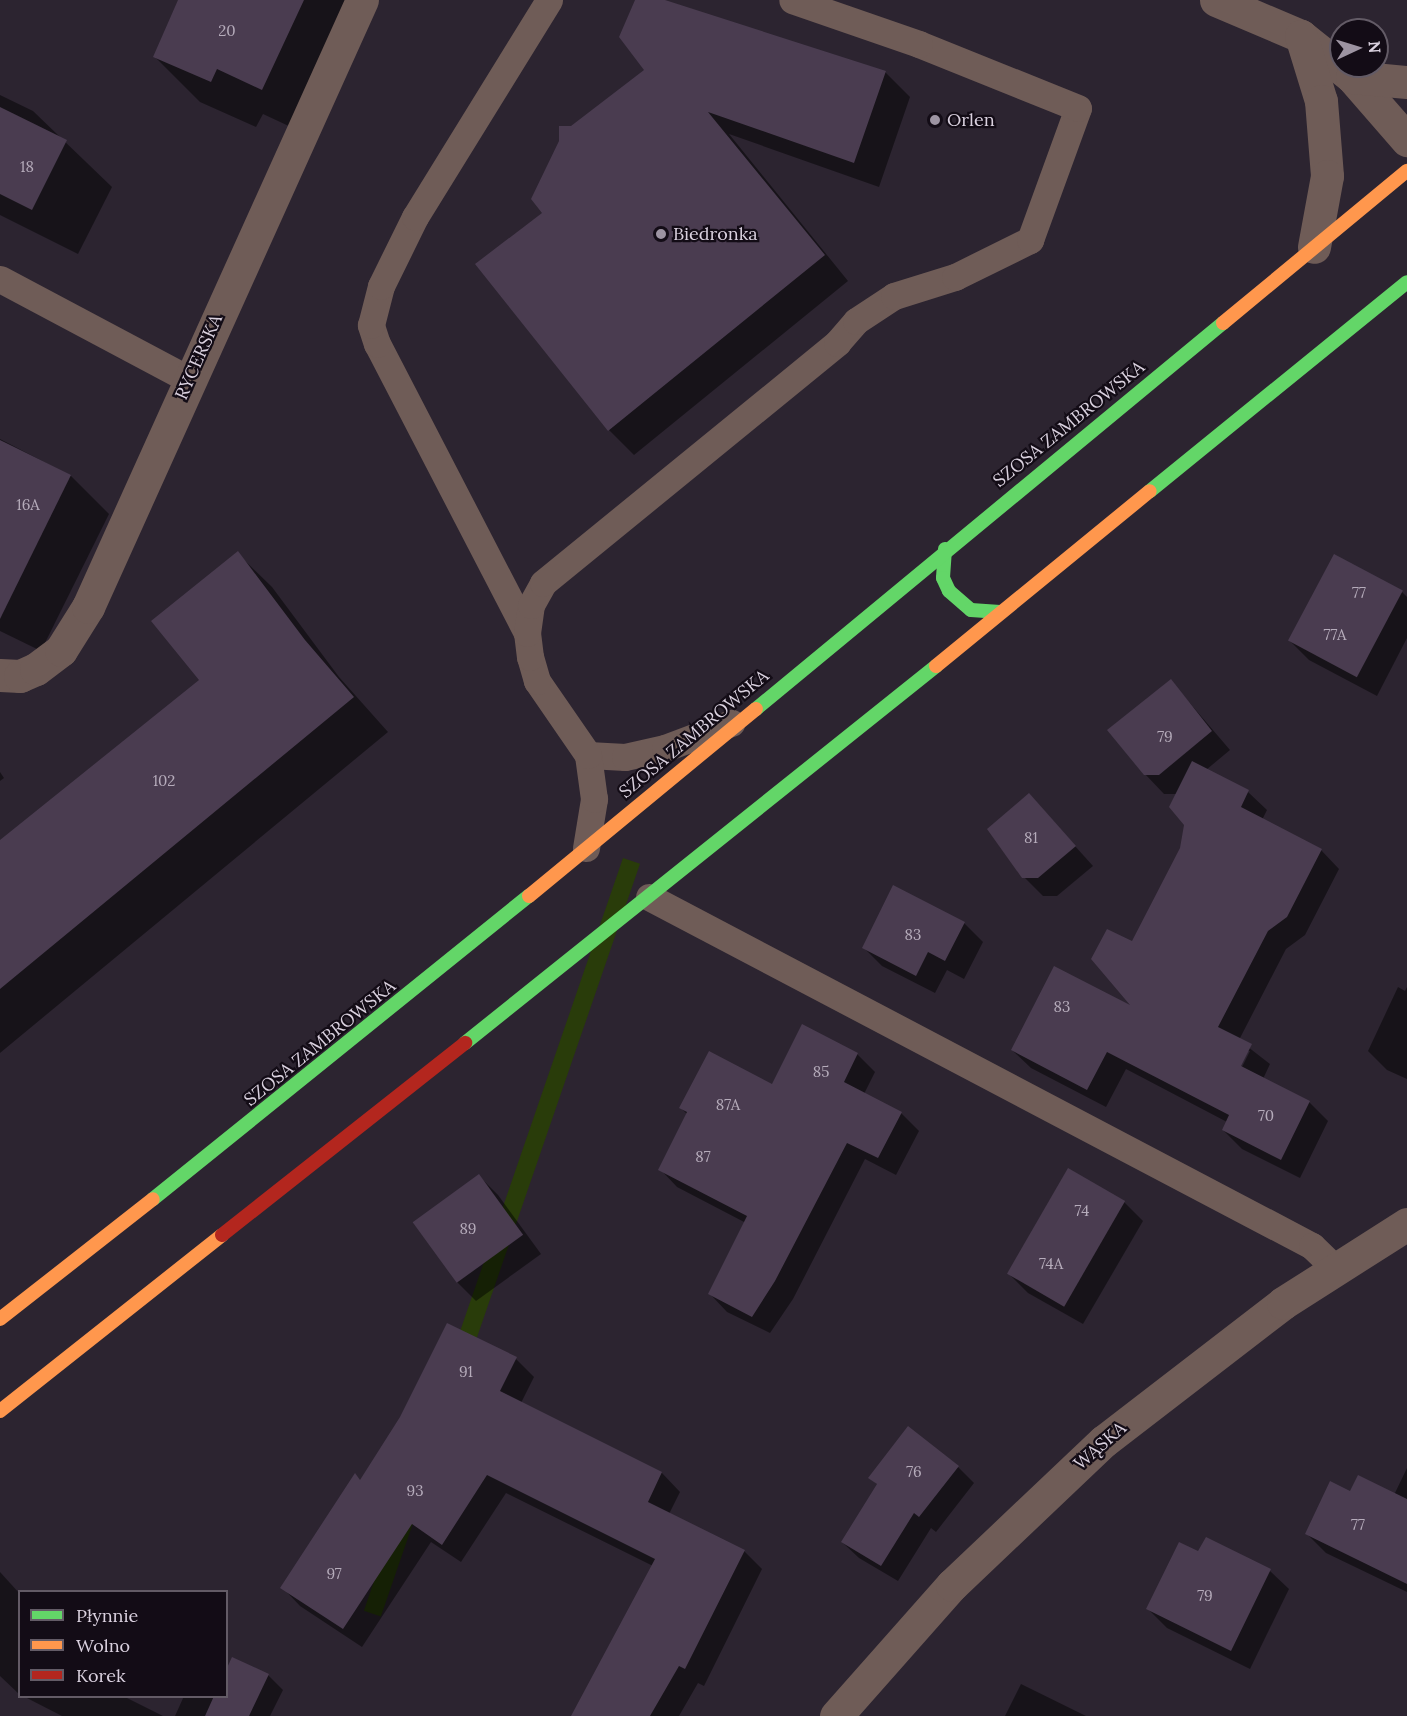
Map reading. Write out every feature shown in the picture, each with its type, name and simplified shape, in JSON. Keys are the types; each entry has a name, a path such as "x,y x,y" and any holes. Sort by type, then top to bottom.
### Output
{"main road":[{"name":"SZOSA ZAMBROWSKA","path":"0,1319 355,1040 945,549 1407,171"},
{"path":"0,1411 649,897 1407,282"},
{"path":"945,549 943,578 949,591 971,610 1000,612"}],"street":[{"name":"RYCERSKA","path":"0,675 20,676 36,669 61,650 83,615 188,379 362,0"},
{"path":"1216,0 1301,36 1329,58"},
{"path":"1301,36 1321,101 1327,176 1314,247"},
{"path":"1354,78 1407,140"},
{"path":"1366,78 1407,81"},
{"name":"WĄSKA","path":"836,1716 952,1585 1095,1449 1163,1393 1334,1267 1407,1224"}],"lane":[{"path":"549,0 415,217 381,285 371,325 376,344 527,633 537,681 588,755 594,799 586,848"},
{"path":"527,633 531,605 543,583 837,343 856,321 894,296 955,277 1030,240 1078,108 919,44 792,0"},
{"path":"0,279 188,379"},
{"path":"588,755 625,757 665,748 739,720"},
{"path":"649,897 1312,1246 1334,1267"}],"green space":[{"path":"623,858 640,864 381,1616 364,1611"}],"building":[{"path":"178,0 304,0 262,90 217,69 211,82 153,57"},
{"name":"Biedronka","path":"635,0 665,0 886,71 854,163 708,112 825,255 608,431 475,264 542,213 531,199 559,141 559,126 571,126 644,70 619,37"},
{"path":"0,107 67,140 32,210 0,194"},
{"path":"0,440 71,475 0,619"},
{"path":"238,551 305,640 354,697 0,989 0,840 199,680 151,621"},
{"path":"1334,554 1403,591 1357,677 1288,641"},
{"path":"1171,679 1212,731 1159,775 1144,775 1107,730"},
{"path":"1192,761 1249,790 1241,807 1322,849 1287,917 1268,931 1218,1027 1252,1044 1241,1066 1310,1101 1281,1160 1222,1130 1229,1115 1107,1052 1087,1090 1011,1050 1054,966 1130,1005 1091,959 1107,929 1132,941 1180,848 1184,825 1169,807"},
{"path":"1029,793 1076,846 1038,878 1022,878 987,829"},
{"path":"893,885 965,922 945,961 928,952 916,976 862,948"},
{"path":"802,1024 858,1053 844,1082 902,1112 878,1158 847,1143 775,1281 752,1317 708,1294 747,1216 658,1170 687,1112 679,1108 709,1051 772,1084"},
{"path":"1068,1168 1125,1201 1064,1307 1007,1274"},
{"path":"479,1174 523,1235 457,1283 413,1222"},
{"path":"447,1323 517,1357 500,1391 662,1472 648,1502 745,1550 685,1669 679,1666 650,1716 571,1716 655,1559 487,1475 442,1545 412,1524 343,1629 280,1588 355,1473 360,1480 400,1417"},
{"path":"908,1426 959,1466 919,1517 914,1513 881,1566 841,1542 877,1484 868,1478"},
{"path":"1358,1475 1407,1499 1407,1584 1305,1534 1330,1481 1350,1491"},
{"path":"1206,1537 1271,1569 1231,1651 1146,1609 1179,1542 1198,1551"},
{"path":"232,1657 269,1674 249,1716 205,1716 213,1698 228,1698 228,1666"}],"traffic: fast":[{"path":"1150,491 1407,282"},
{"path":"756,709 1223,323"},
{"path":"945,549 943,578 949,591 971,610 1000,612"},
{"path":"465,1043 936,666"},
{"path":"153,1199 529,896"}],"traffic: slow":[{"path":"1223,323 1407,171"},
{"path":"936,666 1150,491"},
{"path":"529,896 756,709"},
{"path":"0,1319 153,1199"},
{"path":"0,1411 222,1235"}],"traffic: jam":[{"path":"222,1235 465,1043"}],"place":[{"name":"Orlen","path":"935,120"},
{"name":"Biedronka","path":"661,234"}]}
